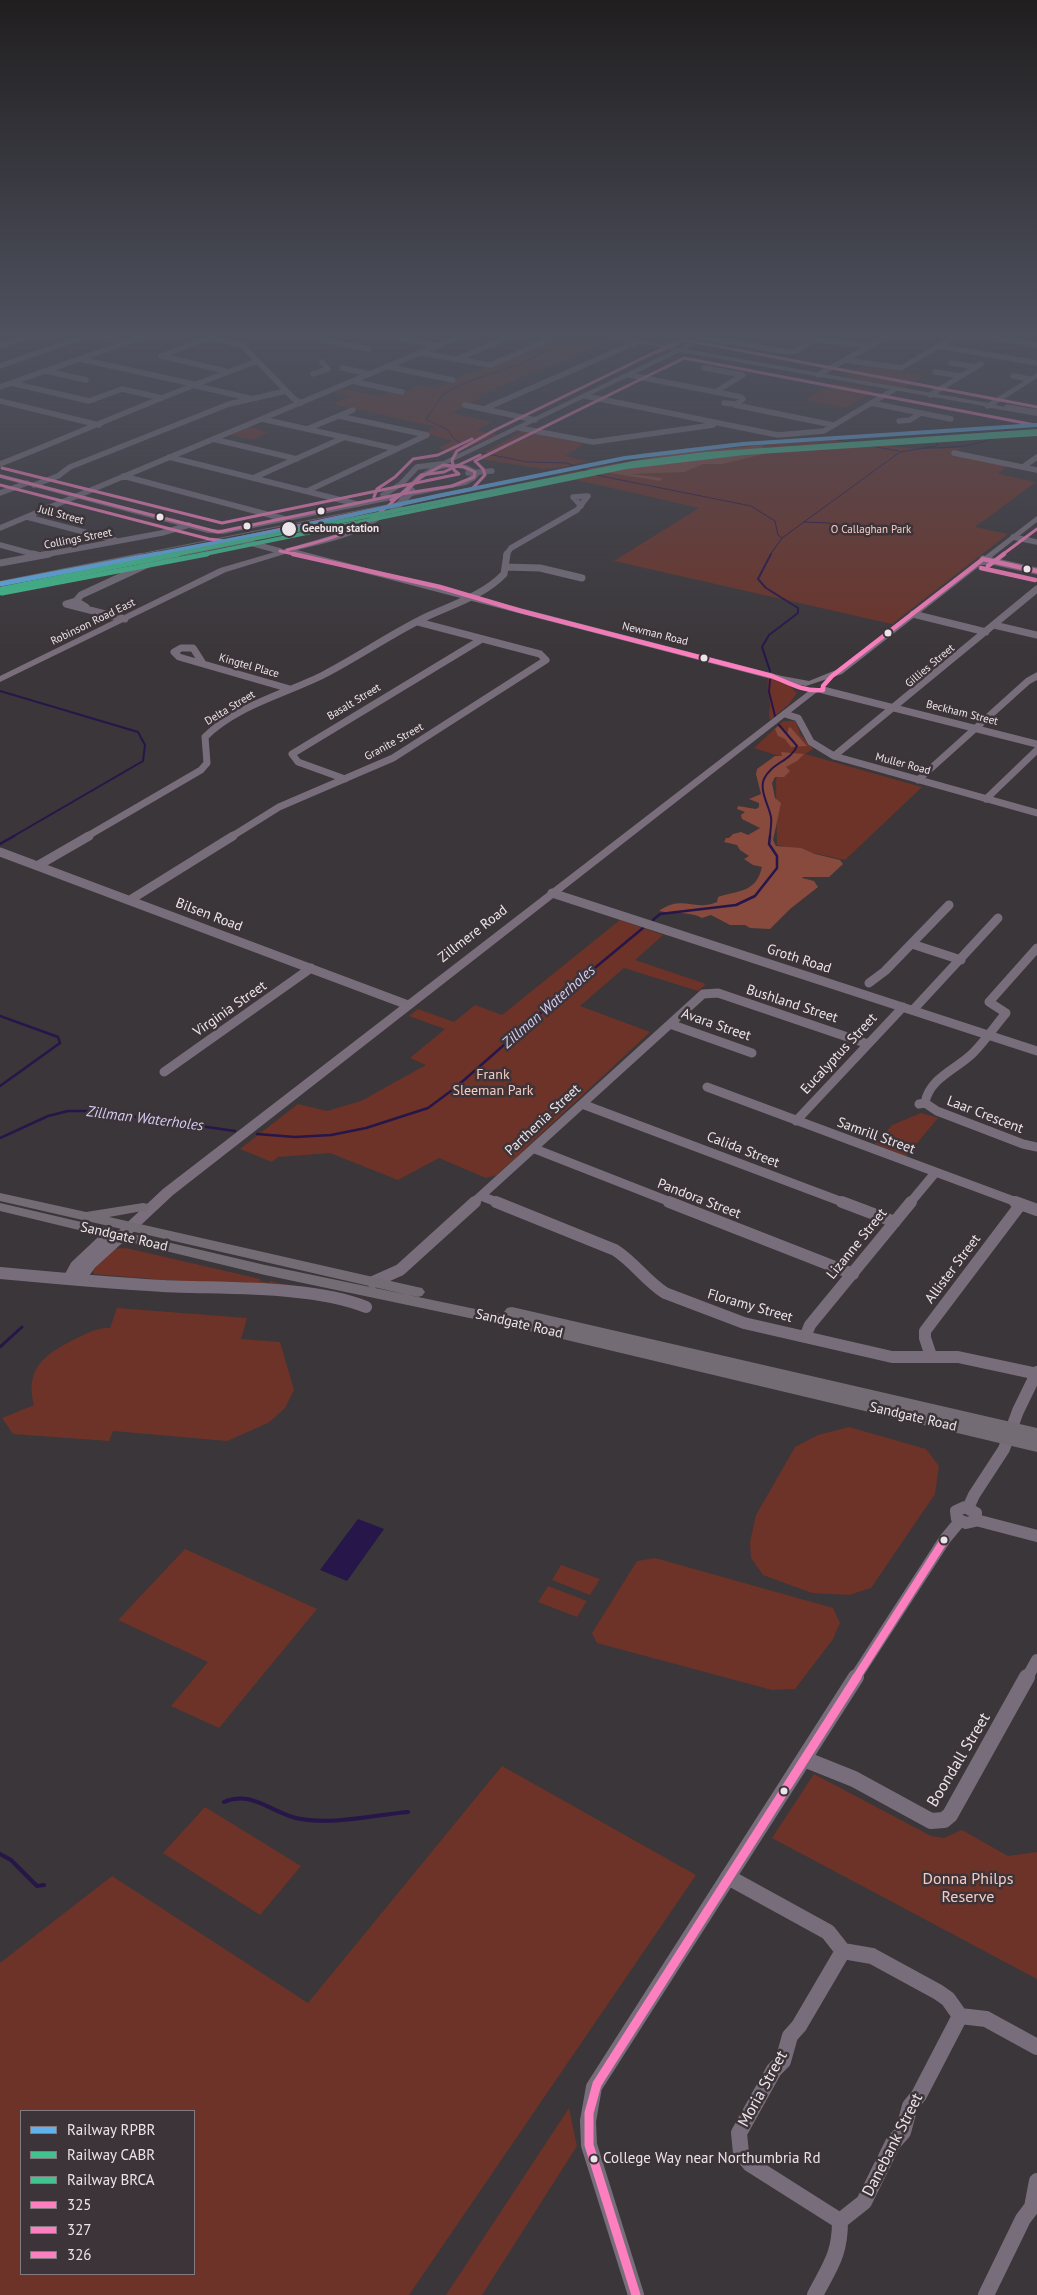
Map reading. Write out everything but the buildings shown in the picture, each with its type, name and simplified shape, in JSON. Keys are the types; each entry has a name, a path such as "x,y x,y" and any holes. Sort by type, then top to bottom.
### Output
{"highway":[{"name":"Sandgate Road","path":"0,1197 86,1217 120,1230 300,1278 512,1322 1011,1434 1037,1434"},
{"name":"Sandgate Road","path":"0,1207 372,1282 580,1328 1011,1434 1037,1446"},
{"path":"86,1217 103,1212 143,1207"}],"main road":[{"path":"443,466 487,444"},
{"path":"443,466 462,463 490,444"},
{"path":"462,463 471,473"},
{"path":"443,466 471,473"},
{"name":"Robinson Road East","path":"0,679 235,565 320,546 363,531 393,511 412,490 443,466"},
{"name":"Robinson Road East","path":"288,552 368,525 384,513 402,492 418,478 443,466"},
{"path":"0,476 218,532 433,488 464,479 471,473"},
{"name":"Zillmere Road","path":"120,1230 786,713 812,687 832,676 1037,518"},
{"path":"309,555 320,546"},
{"name":"Newman Road","path":"288,552 309,555 322,560"},
{"name":"Newman Road","path":"288,552 404,580 812,687"},
{"path":"981,561 999,562"},
{"name":"Zillmere Road","path":"120,1230 143,1207 168,1192"}],"street":[{"path":"0,464 51,444"},
{"path":"0,493 56,476 70,468 129,444"},
{"path":"0,528 201,444"},
{"path":"236,444 297,458"},
{"path":"253,478 328,444"},
{"path":"375,444 397,449"},
{"path":"307,491 407,444"},
{"path":"954,453 1037,470"},
{"path":"1023,467 1037,457"},
{"path":"169,458 357,504"},
{"path":"384,498 383,495 402,483 417,467 443,466"},
{"path":"471,473 492,471"},
{"path":"124,476 285,518"},
{"name":"Delta Street","path":"37,866 201,770 207,763 205,740 208,734 255,706 329,672 502,578 506,567 505,556 511,548 577,512 581,506"},
{"name":"Jull Street","path":"27,516 118,541"},
{"name":"Collings Street","path":"0,563 118,541 189,525"},
{"path":"1013,537 1037,542"},
{"name":"Newman Road","path":"125,619 86,607 66,605 68,602 76,601 81,595 167,556 243,541 288,552"},
{"path":"0,545 41,556"},
{"path":"999,562 1037,571"},
{"path":"506,567 540,568 582,578"},
{"name":"Gillies Street","path":"834,756 895,708 1037,589"},
{"path":"913,614 986,632"},
{"name":"Granite Street","path":"130,900 279,808 393,758 546,660 546,657 540,654 418,622"},
{"path":"994,625 1037,635"},
{"name":"Basalt Street","path":"345,779 298,762 293,758 292,754 482,639"},
{"name":"Kingtel Place","path":"202,662 290,689"},
{"path":"918,780 1028,681 1037,676"},
{"name":"Beckham Street","path":"812,687 1037,744"},
{"name":"Muller Road","path":"786,713 798,718 802,733 808,739 819,748 834,756 1037,813"},
{"path":"986,799 1037,750"},
{"name":"Bilsen Road","path":"0,852 408,1005"},
{"name":"Groth Road","path":"552,893 1037,1051"},
{"path":"869,983 885,971 949,905"},
{"path":"913,1010 998,918"},
{"path":"912,944 961,960"},
{"name":"Laar Crescent","path":"1037,948 990,1000 992,1005 1006,1012 972,1053 941,1078 925,1096 922,1103 937,1111 1023,1144 1037,1147"},
{"name":"Virginia Street","path":"164,1072 311,968"},
{"name":"Parthenia Street","path":"372,1282 400,1270 535,1149 701,995 707,993"},
{"name":"Bushland Street","path":"707,993 718,993 868,1044"},
{"name":"Eucalyptus Street","path":"796,1121 903,1007"},
{"name":"Avara Street","path":"670,1024 752,1053"},
{"name":"Samrill Street","path":"707,1087 1037,1210"},
{"name":"Calida Street","path":"582,1104 894,1222"},
{"name":"Pandora Street","path":"535,1149 852,1274"},
{"name":"Lizanne Street","path":"805,1337 810,1325 935,1172"},
{"name":"Floramy Street","path":"481,1196 615,1250 639,1267 656,1287 677,1299 744,1323 898,1358 958,1357 1037,1373"},
{"name":"Allister Street","path":"931,1356 925,1338 926,1331 1021,1204"},
{"name":"Zillmere Road","path":"74,1280 120,1230"},
{"path":"400,1270 402,1289"},
{"path":"0,1273 74,1280 316,1295 356,1301 366,1306"},
{"path":"968,1508 1011,1434 1018,1411 1037,1373"},
{"path":"976,1520 976,1513 968,1508 961,1508 956,1511 956,1516 960,1521 969,1523 976,1520 1037,1536"},
{"path":"636,2295 591,2156 588,2121 591,2098 599,2077 946,1539 960,1521"},
{"name":"Boondall Street","path":"804,1759 854,1779 931,1821 944,1820 950,1814 1037,1660"},
{"path":"728,1876 828,1932 843,1950 872,1956 938,1992 948,1999 960,2016 986,2019 1037,2047"},
{"name":"Moria Street","path":"840,2221 750,2164 741,2153 738,2140 741,2127 774,2070 782,2061 790,2036 799,2026 843,1950"},
{"name":"Danebank Street","path":"840,2221 845,2215 856,2210 864,2202 894,2143 903,2132 910,2106 919,2095 960,2016"},
{"path":"986,2295 997,2276 1023,2219 1032,2207 1037,2180"},
{"path":"815,2295 837,2253 840,2241 840,2221"}],"green space":[{"path":"446,444 475,444 453,453 439,448"},
{"path":"499,444 584,444 565,456 587,461 565,467 543,469 474,458"},
{"name":"O Callaghan Park","path":"874,444 917,449 961,448 952,455 1007,466 998,474 1036,482 975,527 1008,534 892,624 614,561 699,508 555,475 665,455 749,446"},
{"path":"768,677 790,686 797,693 789,704 770,720 770,703"},
{"path":"783,721 796,721 800,734 813,749 805,754 922,787 845,860 777,845 776,779 792,760 754,748"},
{"name":"Frank Sleeman Park","path":"620,920 663,935 635,960 706,984 698,991 624,968 580,1006 650,1032 497,1175 486,1178 439,1158 398,1180 330,1153 278,1157 272,1162 240,1149 298,1104 327,1111 361,1101 426,1065 410,1058 445,1029 409,1016 418,1009 454,1022 475,1005 502,1015"},
{"path":"921,1113 938,1118 906,1156 875,1144 892,1125"},
{"path":"126,1248 260,1279 260,1281 269,1283 270,1281 321,1293 94,1274 92,1267 114,1249"},
{"path":"117,1308 247,1318 241,1339 280,1342 294,1390 285,1408 268,1423 227,1441 113,1431 109,1441 13,1434 2,1418 34,1405 32,1381 35,1371 41,1363 56,1349 77,1338 97,1329 110,1328"},
{"path":"849,1427 926,1449 939,1466 935,1494 871,1588 849,1595 812,1593 763,1575 751,1558 750,1542 756,1515 795,1447 818,1435"},
{"path":"185,1549 317,1609 219,1728 171,1706 208,1662 118,1620"},
{"path":"655,1558 833,1608 840,1623 833,1639 795,1689 772,1690 597,1643 592,1633 637,1561"},
{"path":"561,1565 600,1579 590,1595 552,1580"},
{"path":"548,1586 587,1601 577,1617 538,1602"},
{"path":"502,1766 696,1875 409,2295 0,2295 0,1963 112,1876 308,2003"},
{"name":"Donna Philps Reserve","path":"814,1774 931,1836 944,1838 962,1830 1008,1856 1037,1852 1037,1979 772,1838"},
{"path":"205,1807 301,1866 260,1915 163,1853"},
{"path":"569,2108 577,2146 482,2295 446,2295"}],"shaded area":[{"path":"763,445 764,454 722,464 703,464 684,472 630,474 663,478 660,481 586,469 665,455"},
{"path":"778,726 787,734 789,727 791,728 807,746 791,747 785,739 778,736 775,729"},
{"path":"781,752 804,754 797,761 786,767 790,771 784,777 775,777 772,783 775,798 781,803 773,840 776,846 801,848 815,854 840,860 843,864 829,877 803,877 814,881 818,887 790,909 770,929 730,925 711,915 702,918 687,914 659,911 667,906 682,903 709,905 717,902 718,897 746,889 756,882 762,867 753,865 744,859 749,856 740,850 737,845 724,842 726,838 733,834 741,832 748,835 760,828 742,819 741,815 745,812 737,809 738,806 756,809 759,807 759,803 749,799 761,794 756,774 757,769 775,756 782,756"},
{"path":"358,1519 384,1529 347,1581 320,1570"}],"waterway":[{"path":"461,444 461,447 465,448"},
{"path":"860,444 899,451"},
{"path":"782,538 900,452 936,446 937,444"},
{"path":"925,448 946,448 973,444"},
{"path":"483,453 527,462 567,463 596,475 751,506 775,521 778,535 782,538"},
{"path":"804,522 828,523 884,534"},
{"path":"770,555 782,538"},
{"name":"Zillman Waterholes","path":"770,671 762,647 769,635 798,613 798,608 766,588 758,579 771,554"},
{"name":"Zillman Waterholes","path":"770,679 769,692 775,716"},
{"path":"0,691 138,732 145,745 143,761 12,837"},
{"name":"Zillman Waterholes","path":"770,837 771,817 763,793 764,779 771,769 790,755 797,746 779,725"},
{"path":"0,844 14,836"},
{"name":"Zillman Waterholes","path":"653,920 660,914 736,905 755,896 777,868 777,856 769,844 770,836"},
{"name":"Zillman Waterholes","path":"257,1134 295,1137 331,1135 366,1128 428,1108 455,1088 538,1015 643,928"},
{"path":"0,1016 58,1037 60,1043 0,1086"},
{"name":"Zillman Waterholes","path":"0,1138 48,1116 68,1111 94,1111 235,1131"},
{"path":"0,1347 22,1327"},
{"path":"224,1802 234,1799 252,1800 296,1818 324,1821 408,1812"},
{"path":"0,1854 11,1860 37,1886 44,1885"}],"railway":[{"path":"135,555 643,454 727,444"},
{"path":"0,582 141,554"}],"rail line":[{"name":"RPBR","path":"0,584 298,527 437,496 625,458 742,444"},
{"name":"BRCA","path":"2,589 634,463 705,454 848,444"},
{"name":"CABR","path":"2,593 300,536 439,505 626,467 744,453 881,444"}],"transit line":[{"name":"326","path":"374,497 377,489 395,477 413,459 438,455 461,444"},
{"name":"326","path":"2,468 222,523 459,474 454,470 452,460 457,451 469,444"},
{"name":"327","path":"0,485 209,539 225,541 472,489 485,475 483,469 475,461 509,444"},
{"name":"327","path":"391,500 407,491 421,475 444,472 480,455"},
{"name":"325","path":"443,465 456,465 467,468 475,472 474,477 452,486 401,494 431,470 443,465"},
{"name":"325","path":"0,476 218,532 401,494"},
{"name":"325","path":"287,550 336,537 362,526 375,518 401,494"},
{"name":"327","path":"988,566 1037,529"},
{"name":"325","path":"280,551 440,587 521,611 772,676 797,687 816,691 823,690 823,686 832,676 983,559"},
{"name":"325","path":"983,559 1037,571"},
{"name":"327","path":"981,568 1035,580"},
{"name":"325","path":"636,2295 589,2145 589,2113 597,2084 945,1539"}],"place":[{"name":"Geebung station","path":"289,529"},
{"name":"College Way near Northumbria Rd","path":"594,2159"}]}
